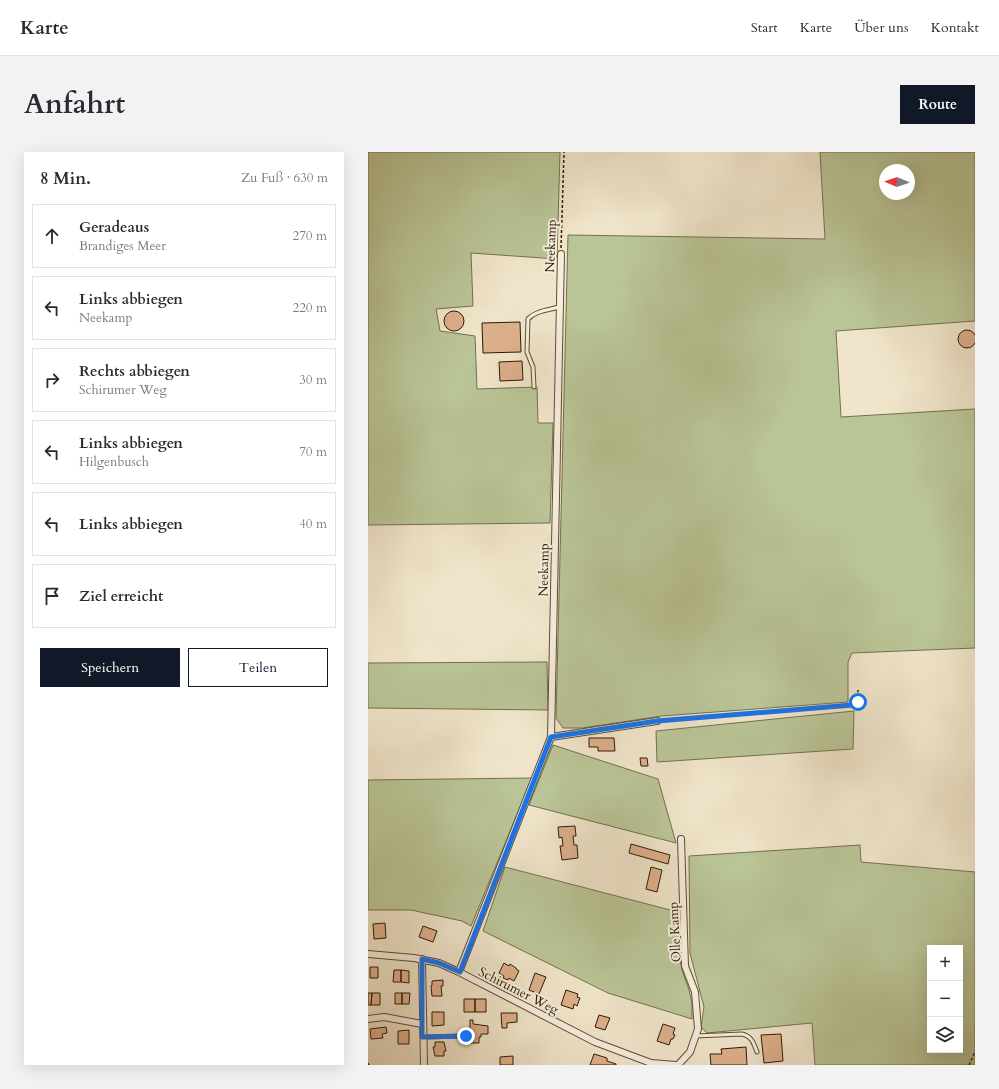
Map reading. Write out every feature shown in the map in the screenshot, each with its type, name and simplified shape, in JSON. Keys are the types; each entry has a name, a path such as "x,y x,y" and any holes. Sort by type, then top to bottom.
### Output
{"street":[{"name":"Neekamp","path":"460,972 551,737 561,254"},
{"path":"551,737 657,721"},
{"name":"Olle Kamp","path":"653,1064 677,1065 690,1052 698,1029 695,992 686,966 680,839"},
{"name":"Schirumer Weg","path":"368,954 422,959 439,963 460,972 595,1042 653,1064"},
{"path":"422,959 422,1037 424,1065"},
{"path":"368,1020 384,1017 422,1024"}],"lane":[{"path":"534,387 533,367 527,352 528,320 537,313 559,307"},
{"path":"695,1036 748,1035 758,1052"},
{"path":"422,1037 466,1036"}],"path":[{"name":"Neekamp","path":"561,254 564,152"},
{"path":"657,721 852,705 858,702 858,690"},
{"path":"969,1065 975,1052"}],"green space":[{"path":"368,152 560,152 557,259 471,253 473,306 436,309 440,331 475,336 477,389 537,387 538,423 553,423 550,523 368,525"},
{"path":"820,152 975,152 975,321 836,331 841,417 975,409 975,648 852,653 848,662 848,702 662,716 582,728 563,728 556,718 568,235 825,239"},
{"path":"547,662 548,710 368,708 368,663"},
{"path":"854,711 853,749 657,762 656,731"},
{"path":"553,745 658,779 676,843 529,805"},
{"path":"532,778 471,926 462,921 411,910 368,910 368,780"},
{"path":"860,845 861,862 975,872 975,1065 815,1065 812,1023 707,1033 701,1027 704,1007 690,953 689,856"},
{"path":"505,867 678,912 678,948 682,970 692,1003 692,1019 608,993 483,931"}],"building":[{"path":"454,311 461,314 464,321 461,328 454,331 447,328 444,321 447,314"},
{"path":"520,322 521,352 483,353 482,323"},
{"path":"963,330 971,330 976,335 974,346 971,348 963,348 958,343 958,335"},
{"path":"522,361 523,380 500,381 499,362"},
{"path":"589,738 614,738 615,751 598,751 598,747 589,747"},
{"path":"640,758 647,758 648,766 641,766"},
{"path":"575,826 576,836 573,836 574,845 577,845 578,858 562,860 560,846 563,846 562,837 559,838 558,827"},
{"path":"631,844 670,855 668,864 629,853"},
{"path":"651,867 662,870 657,892 646,889"},
{"path":"385,923 386,938 374,939 373,924"},
{"path":"423,926 437,931 433,942 419,937"},
{"path":"504,963 509,966 510,964 519,971 514,981 509,978 508,980 503,978 504,976 499,973"},
{"path":"370,967 378,967 378,978 370,978"},
{"path":"394,970 401,970 401,982 393,982"},
{"path":"401,970 409,971 409,983 401,982"},
{"path":"535,973 546,977 539,994 529,990"},
{"path":"443,980 443,986 441,986 442,996 432,996 432,981"},
{"path":"566,990 578,994 577,997 580,998 577,1006 574,1004 573,1009 561,1005"},
{"path":"368,993 372,993 371,1005 368,1005"},
{"path":"372,993 380,993 380,1005 371,1005"},
{"path":"395,993 402,993 402,1004 395,1004"},
{"path":"402,993 410,993 409,1004 402,1004"},
{"path":"464,999 475,999 475,1012 464,1012"},
{"path":"475,999 486,999 486,1012 475,1012"},
{"path":"432,1012 444,1012 444,1025 432,1026"},
{"path":"501,1013 517,1013 517,1022 507,1023 507,1028 502,1028"},
{"path":"599,1015 610,1018 605,1030 595,1027"},
{"path":"470,1020 473,1020 473,1024 488,1026 488,1034 481,1034 481,1037 479,1037 479,1043 470,1043"},
{"path":"663,1024 675,1028 673,1034 675,1035 673,1039 671,1039 669,1045 657,1041"},
{"path":"386,1027 387,1033 382,1034 383,1038 371,1039 370,1029"},
{"path":"409,1030 409,1044 398,1044 398,1031"},
{"path":"781,1034 783,1061 764,1063 761,1035"},
{"path":"435,1042 444,1042 446,1051 444,1051 444,1056 435,1056 433,1047 435,1047"},
{"path":"746,1047 747,1065 711,1065 710,1054 722,1054 721,1049"},
{"path":"594,1054 607,1058 607,1061 616,1065 590,1065"},
{"path":"513,1056 513,1065 500,1065 500,1057"}],"route":[{"path":"466,1036 422,1037 422,959 439,963 460,972 551,737 657,721 852,705 858,702"}]}
